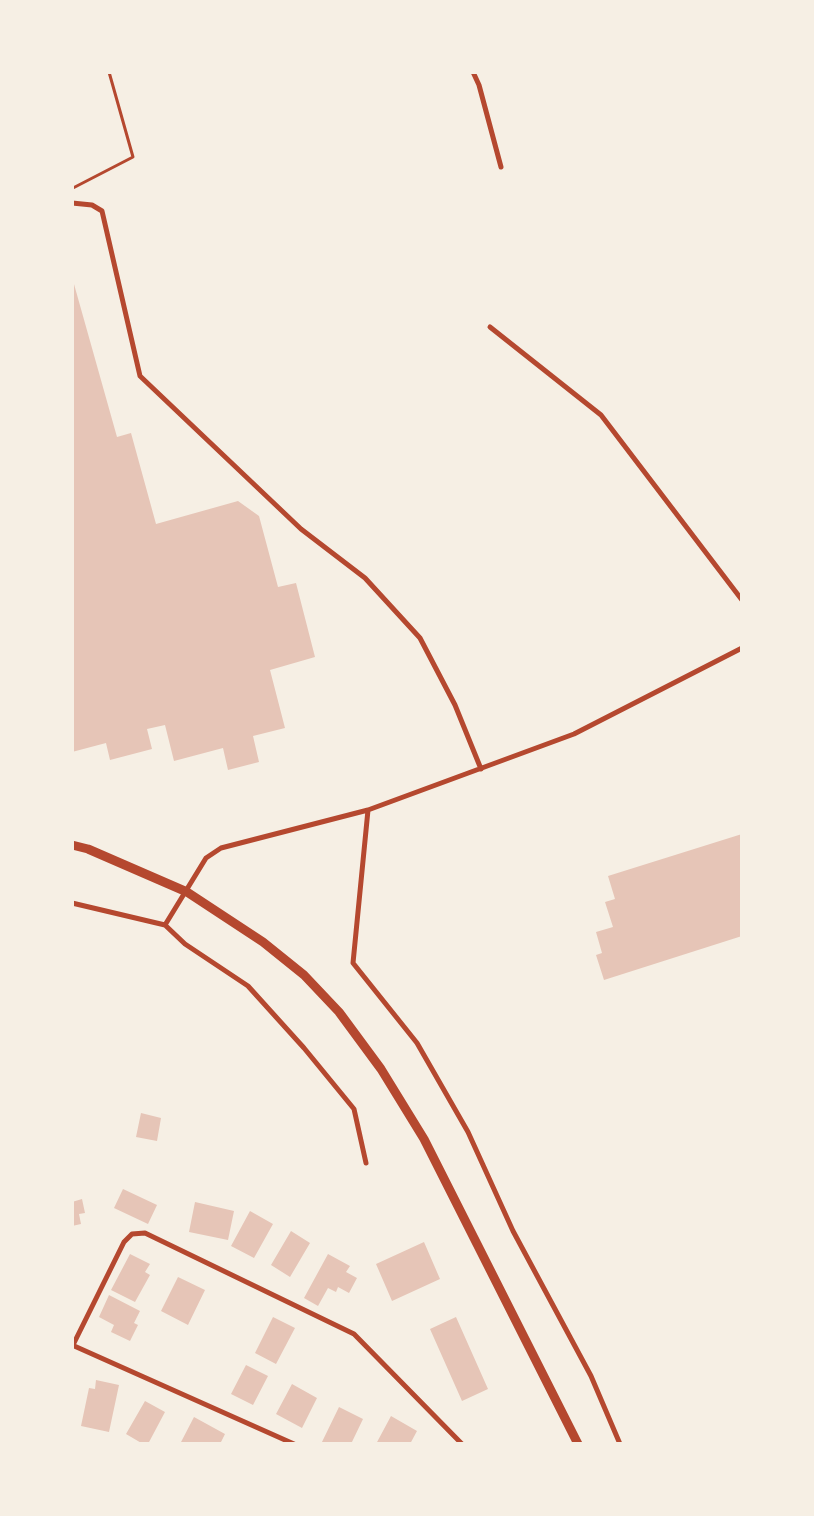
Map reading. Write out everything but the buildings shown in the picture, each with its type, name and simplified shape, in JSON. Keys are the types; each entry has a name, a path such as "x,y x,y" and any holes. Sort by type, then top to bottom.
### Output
{"street":[{"path":"472,72 479,85 501,167"},
{"path":"72,203 92,205 102,211 140,376 301,529 365,578 420,638 455,705 481,769"},
{"path":"490,327 602,415 742,600"},
{"path":"165,925 187,892 206,858 221,848 368,810 574,734 742,648"},
{"path":"368,810 353,963 417,1043 468,1132 513,1231 592,1376 620,1444"},
{"path":"72,845 88,849 187,892 263,942 304,975 339,1012 380,1069 424,1138 578,1444"},
{"path":"72,903 165,925 185,944 248,986 304,1048 354,1110 366,1163"},
{"path":"294,1444 73,1345 124,1242 132,1234 145,1233 354,1334 462,1444"}],"path":[{"path":"72,188 133,157 109,72"}]}
